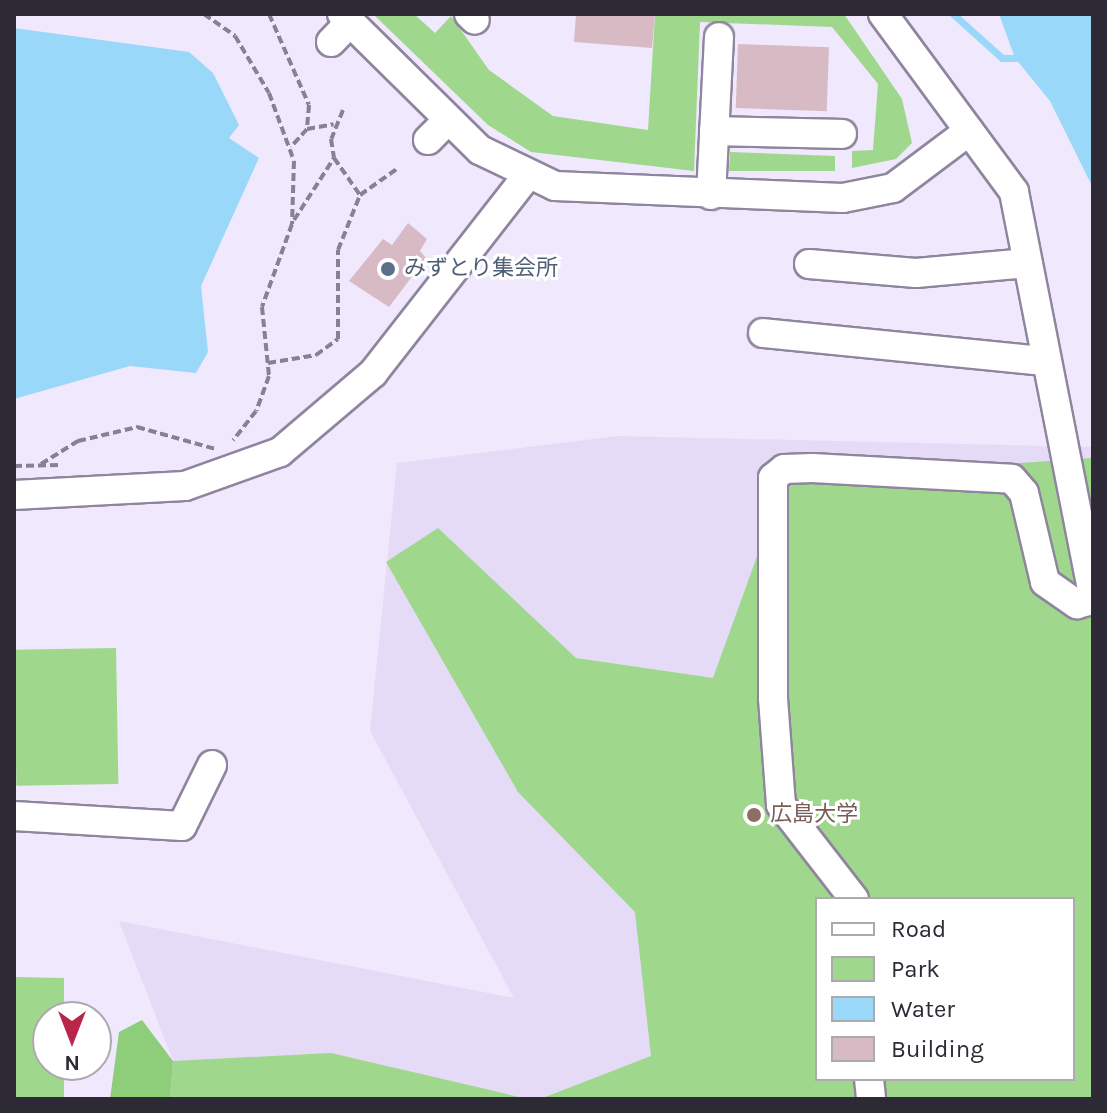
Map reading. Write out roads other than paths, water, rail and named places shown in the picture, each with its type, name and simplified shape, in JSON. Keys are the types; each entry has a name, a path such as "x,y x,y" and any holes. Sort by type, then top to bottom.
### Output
{"street":[{"path":"852,897 781,805 773,698 773,478 784,469 812,468 1012,479 1024,493 1045,582 1077,604 1091,591 1014,192 883,14"},
{"path":"341,26 438,130 526,177 584,191 843,198 893,188 969,131"},
{"path":"711,195 719,37"},
{"path":"714,131 842,134"},
{"path":"14,495 185,486 280,452 373,373 526,177"},
{"path":"809,264 916,273 1028,263"},
{"path":"763,333 1046,361"},
{"path":"14,816 182,826 212,765"}],"water":[{"path":"999,14 1093,14 1093,188 1050,101 1015,58"},
{"path":"14,28 189,52 213,73 239,125 229,138 259,158 201,286 208,352 196,373 130,366 14,399"}],"waterway":[{"path":"953,14 1002,58 1015,58"}],"place":[{"name":"みずとり集会所","path":"388,269"},
{"name":"広島大学","path":"754,815"}]}
